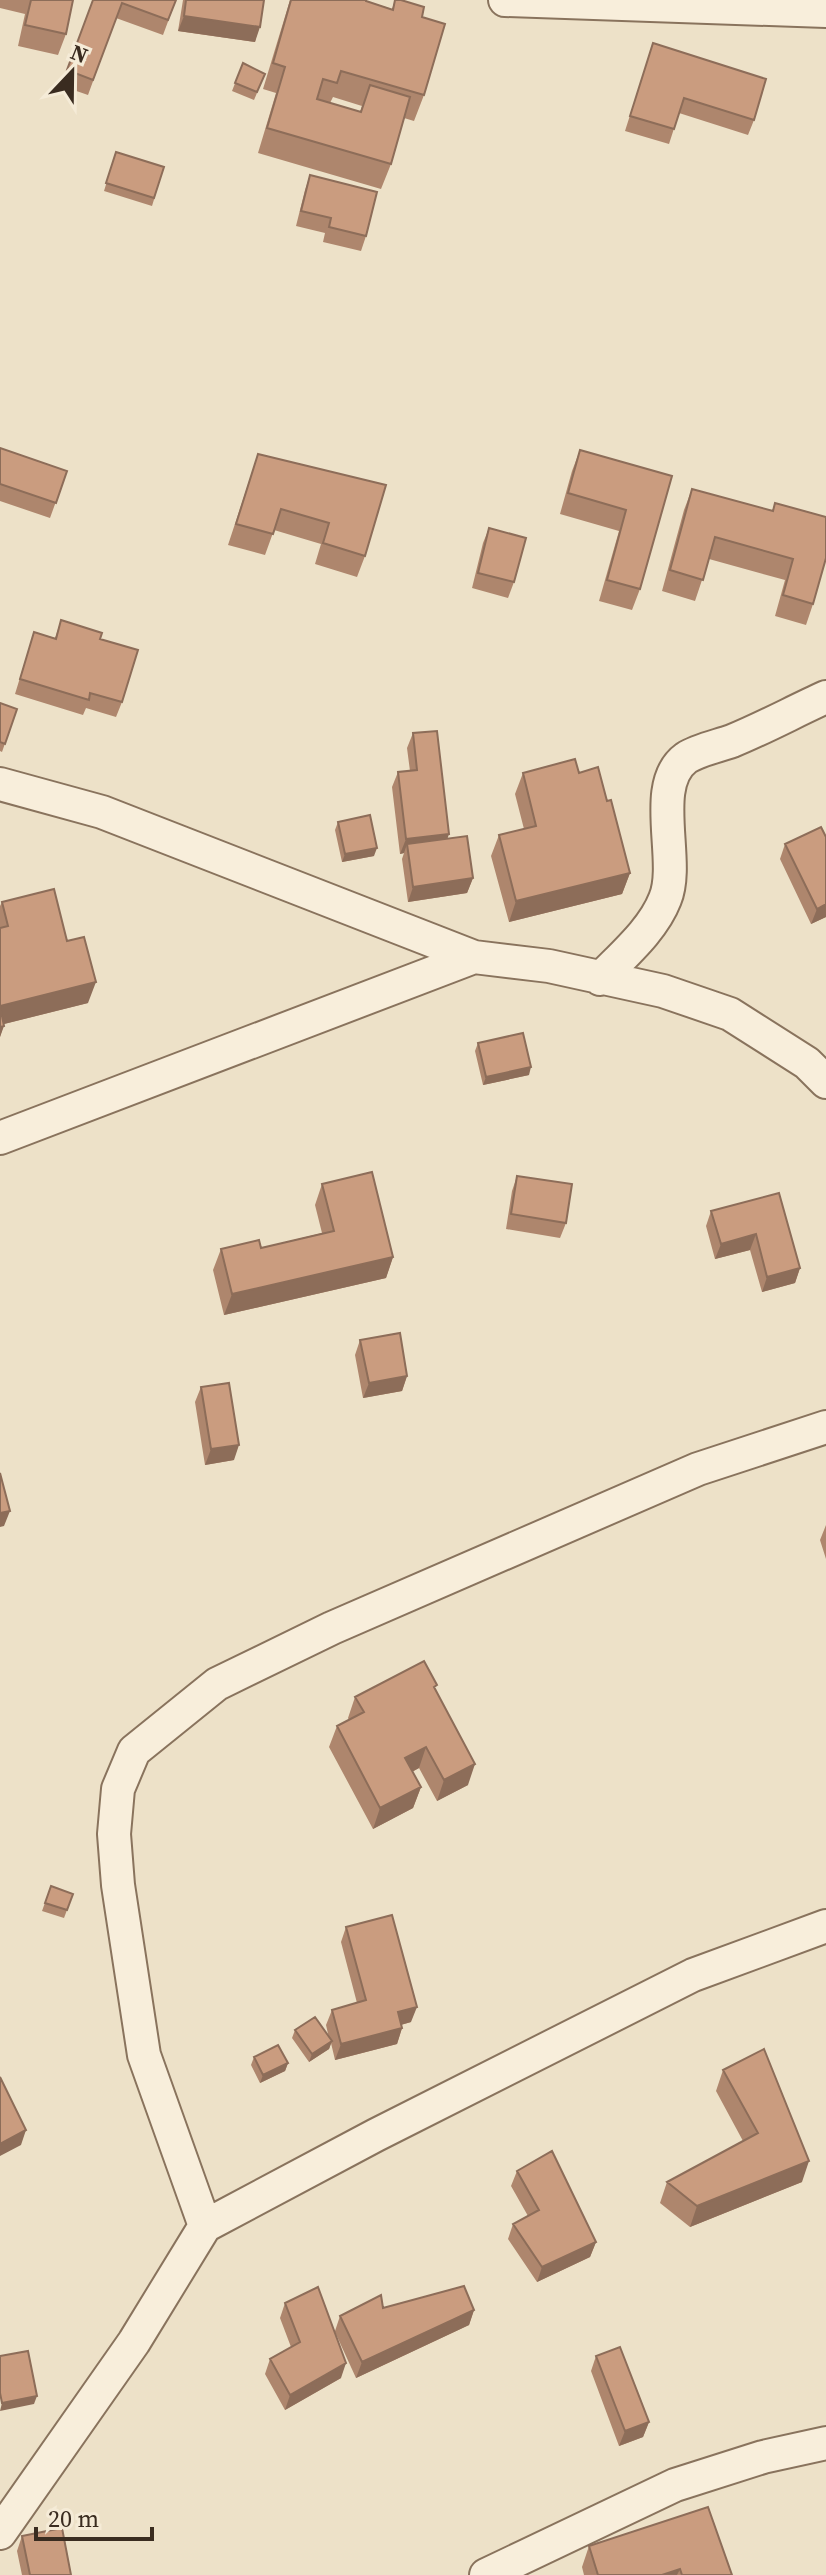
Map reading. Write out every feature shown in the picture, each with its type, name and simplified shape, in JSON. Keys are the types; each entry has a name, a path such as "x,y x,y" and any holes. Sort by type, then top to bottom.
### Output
{"street":[{"path":"505,0 826,11"},
{"path":"600,979 643,933 666,897 669,860 667,799 672,778 686,759 735,740 826,697"},
{"path":"0,784 102,812 474,957 549,966 663,991 730,1014 807,1063 826,1082"},
{"path":"0,1138 474,957"},
{"path":"205,2226 144,2055 123,1916 114,1834 118,1789 134,1751 217,1684 332,1628 698,1469 826,1427"},
{"path":"0,2533 134,2342 205,2226 376,2135 693,1975 826,1926"},
{"path":"486,2575 675,2485 763,2457 826,2443"}],"building":[{"path":"31,0 73,0 66,34 25,25"},
{"path":"93,0 176,0 168,20 122,3 93,80 67,70"},
{"path":"186,0 264,0 260,27 184,16"},
{"path":"291,0 366,0 393,10 395,0 401,0 424,7 422,17 445,24 424,95 341,71 337,83 323,79 317,99 361,112 370,85 410,97 391,164 267,128 285,67 273,63"},
{"path":"653,43 766,79 754,120 684,98 674,129 630,116"},
{"path":"243,63 265,74 257,92 235,83"},
{"path":"116,152 164,167 154,198 106,183"},
{"path":"310,175 377,192 366,236 329,227 331,218 301,211"},
{"path":"0,448 67,471 56,503 0,484"},
{"path":"580,450 672,476 640,589 607,580 626,510 568,493"},
{"path":"258,454 386,485 365,556 323,543 329,523 281,509 273,534 236,524"},
{"path":"692,489 773,511 775,503 826,517 826,558 813,604 783,595 793,559 715,537 703,580 670,570"},
{"path":"489,528 526,538 514,582 478,573"},
{"path":"61,620 102,633 100,639 138,650 122,702 90,693 89,700 20,679 34,632 56,639"},
{"path":"0,703 17,709 5,744 0,742"},
{"path":"437,731 449,834 406,839 398,772 417,770 413,733"},
{"path":"575,759 579,773 598,767 607,801 611,800 630,873 516,901 499,835 536,826 523,773"},
{"path":"370,815 377,848 345,854 338,822"},
{"path":"821,827 826,837 826,904 817,909 785,844"},
{"path":"467,836 473,878 413,887 407,844"},
{"path":"54,889 67,941 84,937 96,982 0,1006 0,928 8,926 2,902"},
{"path":"0,1006 4,1026 0,1027"},
{"path":"523,1033 531,1067 486,1077 478,1043"},
{"path":"372,1172 393,1257 232,1294 221,1249 259,1240 261,1248 334,1231 322,1184"},
{"path":"517,1176 572,1184 566,1223 511,1214"},
{"path":"779,1193 800,1268 767,1277 756,1234 721,1244 711,1211"},
{"path":"400,1333 407,1376 369,1383 360,1340"},
{"path":"229,1383 239,1445 211,1449 201,1387"},
{"path":"0,1473 10,1511 0,1513"},
{"path":"424,1661 437,1685 434,1687 475,1764 444,1780 426,1747 405,1758 421,1787 380,1808 337,1726 364,1712 355,1697"},
{"path":"51,1886 73,1894 67,1910 45,1903"},
{"path":"392,1915 417,2007 398,2012 402,2028 341,2044 332,2010 366,2000 346,1927"},
{"path":"315,2017 332,2041 312,2054 295,2030"},
{"path":"278,2045 288,2063 263,2075 254,2057"},
{"path":"764,2049 809,2161 697,2206 667,2182 758,2133 723,2070"},
{"path":"0,2077 26,2130 0,2144"},
{"path":"552,2151 596,2242 542,2267 513,2224 539,2210 517,2171"},
{"path":"464,2286 474,2310 362,2362 340,2316 381,2295 383,2308"},
{"path":"318,2287 346,2363 290,2395 270,2359 300,2342 285,2303"},
{"path":"620,2347 649,2422 625,2431 596,2356"},
{"path":"28,2351 37,2396 2,2403 0,2356"},
{"path":"708,2507 732,2575 682,2575 680,2569 662,2575 598,2575 589,2546"},
{"path":"62,2528 71,2575 30,2575 22,2536"}]}
